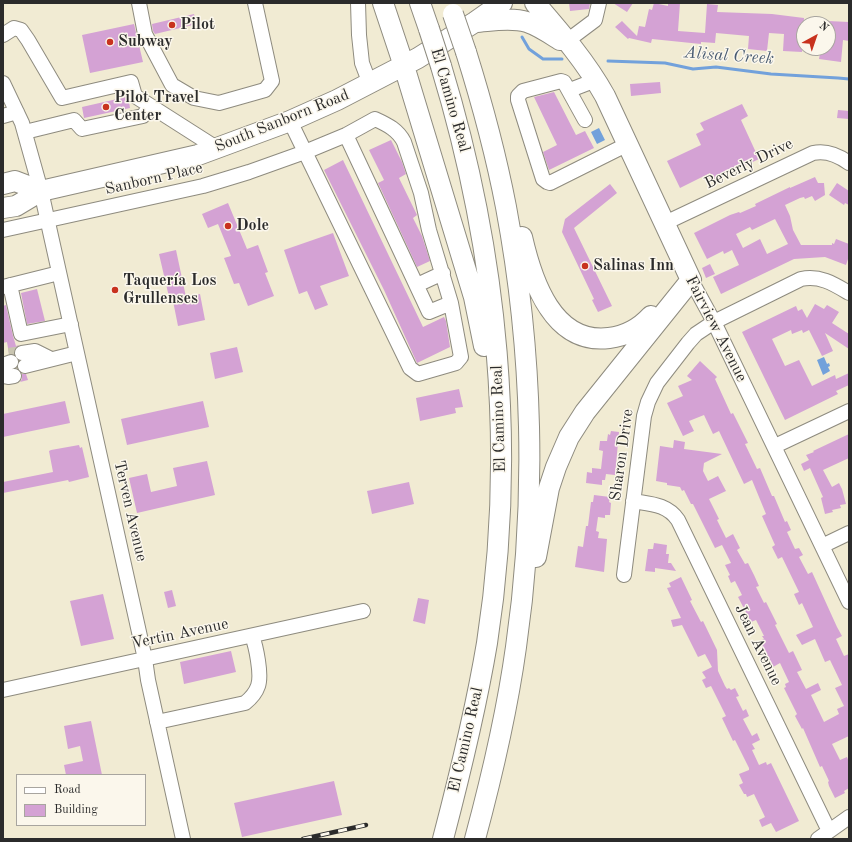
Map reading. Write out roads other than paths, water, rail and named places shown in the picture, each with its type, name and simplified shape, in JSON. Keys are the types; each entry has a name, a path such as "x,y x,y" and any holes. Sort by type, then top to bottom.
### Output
{"highway":[{"path":"383,3 404,66 480,321 491,401 499,519"},
{"name":"El Camino Real","path":"420,3 441,66 466,154 478,212 488,272 496,335 501,458 495,580 487,643 476,704 444,835"},
{"name":"South Sanborn Road","path":"3,208 16,206 41,191 198,155 218,149 290,121 370,84 404,66 475,22 502,3"},
{"name":"Fairview Avenue","path":"535,3 570,44 596,80 612,109 691,280"},
{"name":"El Camino Real","path":"451,8 466,52 493,147 506,208 524,332 528,396 528,520 516,646 502,725 475,839"},
{"path":"475,22 516,20 526,22 570,44"},
{"path":"493,147 517,210 525,251 539,290 554,316 573,331 588,337 603,339 619,336 640,326 657,308 671,287 678,266 677,249"},
{"path":"3,184 15,181 41,191"},
{"path":"516,646 533,577 549,488 564,446 585,412 691,280"}],"street":[{"path":"139,3 146,34 172,85 194,98 219,103 265,90 272,81 255,3"},
{"path":"358,3 362,63 370,84"},
{"path":"570,44 595,20 599,3"},
{"path":"3,35 14,28 21,30 74,120 82,129 142,116 150,106"},
{"path":"570,90 596,80"},
{"path":"584,120 570,90 564,82 561,81 523,92 518,96 543,179 547,182 550,183 628,144"},
{"path":"62,98 131,82 134,96 218,149"},
{"name":"Terven Avenue","path":"3,83 25,132 48,220 145,659 182,839"},
{"path":"3,116 17,112"},
{"name":"Sanborn Place","path":"3,230 203,186 249,172 304,152 346,134 375,119 390,126 404,142 421,193 429,230 443,273"},
{"path":"25,132 74,120"},
{"path":"290,121 410,368 418,374 456,363 461,357 451,303 443,273 417,285"},
{"path":"346,134 429,312 451,303"},
{"name":"Beverly Drive","path":"665,224 813,153 829,153 849,163"},
{"path":"59,273 7,286 21,334 71,324"},
{"name":"Sharon Drive","path":"624,575 642,425 650,397 661,376 688,343 714,322 794,282 805,278 818,278 827,281 849,293"},
{"name":"Fairview Avenue","path":"691,280 714,322 775,446 849,602"},
{"path":"13,365 35,351 51,359"},
{"path":"13,365 38,370 51,359 77,353"},
{"path":"775,446 849,411"},
{"name":"Jean Avenue","path":"632,501 662,506 671,512 678,520 823,835"},
{"path":"822,546 849,533"},
{"name":"Vertin Avenue","path":"3,690 363,611"},
{"path":"157,722 245,703 259,686 259,669 252,636"},
{"path":"823,835 849,816"}],"water":[{"path":"599,128 605,140 597,144 591,132"},
{"path":"824,357 827,364 829,363 830,366 828,367 830,371 823,375 817,360"}],"waterway":[{"name":"Alisal Creek","path":"522,37 529,49 543,59 562,59"},
{"name":"Alisal Creek","path":"608,61 665,63 693,69 716,67 771,74 849,79"}],"tunnel":[{"path":"9,355 22,353"},
{"path":"12,369 25,366"}],"railway":[{"path":"303,839 366,825"}],"place":[{"name":"Pilot","path":"172,25"},
{"name":"Subway","path":"110,42"},
{"name":"Pilot Travel Center","path":"106,107"},
{"name":"Dole","path":"228,226"},
{"name":"Salinas Inn","path":"585,266"},
{"name":"Taquería Los Grullenses","path":"115,290"}]}
